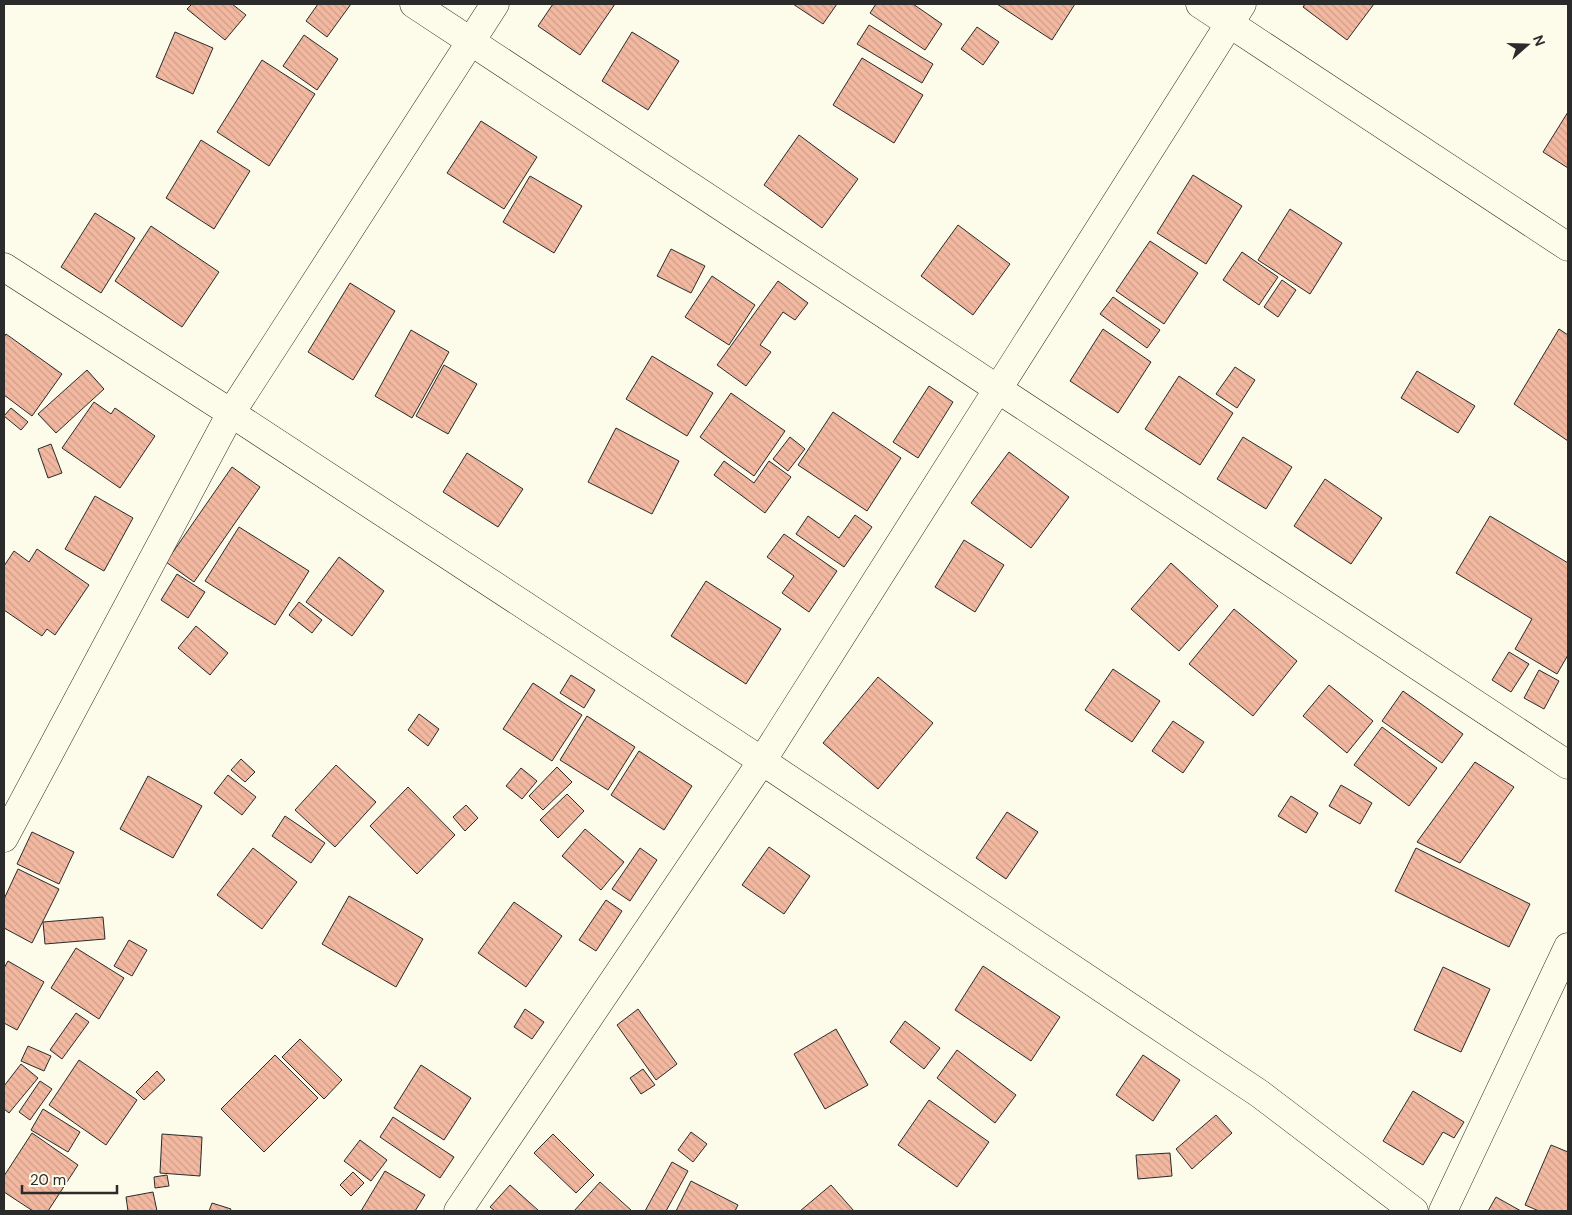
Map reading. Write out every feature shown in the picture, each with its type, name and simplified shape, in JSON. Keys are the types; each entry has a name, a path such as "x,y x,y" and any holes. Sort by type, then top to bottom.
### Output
{"street":[{"path":"414,4 1568,764"},
{"path":"4,838 231,413 495,4"},
{"path":"1200,4 1236,14 1568,247"},
{"path":"458,1211 762,761 1236,14"},
{"path":"4,267 231,413 762,761 1260,1094 1414,1211"},
{"path":"1443,1211 1568,948"}],"building":[{"path":"192,4 232,4 246,15 225,40 187,9"},
{"path":"318,4 351,4 327,37 306,21"},
{"path":"553,4 615,4 580,55 538,26"},
{"path":"793,4 837,4 823,24"},
{"path":"876,4 913,4 942,24 925,50 870,13"},
{"path":"997,4 1075,4 1052,40"},
{"path":"1305,4 1374,4 1347,40 1303,7"},
{"path":"869,25 933,64 922,83 857,44"},
{"path":"977,27 999,42 983,65 961,49"},
{"path":"175,32 213,48 193,94 156,77"},
{"path":"632,32 679,61 648,110 602,81"},
{"path":"304,35 338,59 317,90 283,66"},
{"path":"862,58 923,95 894,143 833,105"},
{"path":"262,60 315,94 269,166 217,132"},
{"path":"1568,112 1568,168 1543,152"},
{"path":"481,121 537,157 504,209 447,173"},
{"path":"799,135 858,179 822,228 764,185"},
{"path":"201,140 250,171 214,229 166,198"},
{"path":"1193,175 1242,206 1206,264 1157,233"},
{"path":"530,176 582,206 554,253 503,222"},
{"path":"1290,209 1342,243 1310,294 1258,260"},
{"path":"95,213 135,238 101,293 61,267"},
{"path":"958,225 1010,264 973,315 921,276"},
{"path":"151,226 219,272 182,327 115,281"},
{"path":"1150,241 1198,273 1164,324 1116,291"},
{"path":"671,249 705,266 691,293 657,276"},
{"path":"1242,252 1278,277 1259,305 1223,280"},
{"path":"712,276 755,305 729,345 685,317"},
{"path":"1282,280 1296,290 1278,317 1264,307"},
{"path":"778,281 808,303 795,320 783,312 760,345 771,352 746,386 717,365"},
{"path":"350,283 395,311 353,380 308,352"},
{"path":"1113,297 1160,330 1147,348 1100,314"},
{"path":"1103,329 1151,362 1118,413 1070,381"},
{"path":"1559,329 1568,335 1568,441 1514,404"},
{"path":"411,330 449,352 412,418 375,396"},
{"path":"6,334 62,374 32,416 4,395 4,337"},
{"path":"652,356 713,393 687,436 626,399"},
{"path":"444,365 477,384 448,434 416,416"},
{"path":"1235,367 1255,380 1237,408 1216,394"},
{"path":"87,370 104,389 56,433 38,414"},
{"path":"1417,371 1475,406 1458,433 1401,398"},
{"path":"1179,376 1233,413 1200,465 1145,429"},
{"path":"929,386 953,402 918,458 893,442"},
{"path":"731,393 785,431 754,476 700,437"},
{"path":"94,402 111,414 115,408 155,436 120,488 62,448"},
{"path":"11,408 28,422 21,430 4,416"},
{"path":"833,412 901,458 867,511 798,465"},
{"path":"616,428 679,461 652,514 588,482"},
{"path":"790,437 805,449 788,471 773,459"},
{"path":"1243,437 1292,467 1266,509 1217,479"},
{"path":"51,444 62,473 48,478 38,449"},
{"path":"1009,452 1069,497 1031,548 971,503"},
{"path":"467,453 523,489 498,527 443,492"},
{"path":"724,461 754,483 769,461 791,477 765,513 714,475"},
{"path":"232,467 260,487 194,582 166,562"},
{"path":"1325,479 1382,518 1351,564 1294,526"},
{"path":"95,496 133,518 104,571 65,549"},
{"path":"855,515 872,527 844,567 796,534 808,516 839,538"},
{"path":"1490,516 1568,563 1568,655 1557,674 1515,649 1532,619 1456,573"},
{"path":"239,527 309,571 275,625 205,581"},
{"path":"784,534 837,571 809,612 782,593 794,576 767,557"},
{"path":"964,540 1004,565 975,612 935,587"},
{"path":"37,549 89,585 55,635 47,629 42,636 4,610 4,566 14,551 29,562"},
{"path":"339,557 384,591 352,636 306,602"},
{"path":"1171,563 1218,606 1179,651 1131,609"},
{"path":"177,574 205,592 188,618 161,600"},
{"path":"706,581 781,629 746,684 671,636"},
{"path":"299,602 322,620 312,633 289,615"},
{"path":"1234,609 1297,661 1253,716 1189,664"},
{"path":"196,626 228,653 210,675 178,648"},
{"path":"1509,652 1529,664 1511,692 1492,680"},
{"path":"1113,669 1160,701 1132,742 1085,710"},
{"path":"1539,670 1559,681 1544,709 1524,698"},
{"path":"571,675 595,690 584,708 560,693"},
{"path":"878,677 933,723 878,789 823,743"},
{"path":"533,683 582,715 552,761 503,729"},
{"path":"1329,685 1373,721 1347,753 1303,716"},
{"path":"1403,691 1463,734 1442,763 1382,721"},
{"path":"419,714 439,729 428,746 408,730"},
{"path":"587,716 635,747 608,790 560,760"},
{"path":"1173,721 1204,742 1183,773 1152,751"},
{"path":"1382,727 1437,768 1409,806 1354,765"},
{"path":"639,751 692,786 664,830 611,795"},
{"path":"241,759 255,772 245,782 231,770"},
{"path":"1475,762 1514,787 1460,863 1417,842"},
{"path":"336,765 376,802 335,847 295,810"},
{"path":"557,767 572,782 543,810 529,796"},
{"path":"521,768 537,781 522,799 506,786"},
{"path":"228,775 256,797 242,815 214,793"},
{"path":"148,776 202,806 173,858 120,829"},
{"path":"1341,785 1372,803 1360,824 1329,806"},
{"path":"408,787 455,835 417,874 370,826"},
{"path":"567,794 584,811 558,838 540,820"},
{"path":"1291,796 1318,813 1306,833 1278,816"},
{"path":"466,805 478,818 465,831 453,817"},
{"path":"1007,812 1038,832 1006,879 976,858"},
{"path":"285,816 325,843 311,863 272,836"},
{"path":"585,829 624,862 601,890 562,856"},
{"path":"32,832 74,852 59,884 17,864"},
{"path":"769,847 810,876 784,914 742,885"},
{"path":"253,848 297,882 262,929 217,895"},
{"path":"640,848 657,860 630,901 612,889"},
{"path":"1416,848 1530,904 1509,947 1395,891"},
{"path":"18,869 59,889 32,943 4,928 4,899"},
{"path":"349,896 423,939 396,987 322,944"},
{"path":"606,900 622,911 596,951 579,940"},
{"path":"514,902 562,936 526,987 478,953"},
{"path":"103,917 105,939 45,944 43,922"},
{"path":"129,940 147,950 132,976 114,966"},
{"path":"76,948 124,978 99,1019 51,988"},
{"path":"8,961 44,982 17,1030 4,1023 4,968"},
{"path":"983,966 1060,1017 1031,1061 955,1010"},
{"path":"1443,967 1490,989 1461,1052 1414,1030"},
{"path":"525,1009 544,1022 532,1039 514,1027"},
{"path":"638,1009 677,1064 656,1080 617,1025"},
{"path":"76,1013 89,1022 62,1059 50,1050"},
{"path":"905,1021 940,1048 924,1069 890,1042"},
{"path":"836,1029 868,1085 825,1109 794,1054"},
{"path":"300,1039 342,1080 324,1099 282,1057"},
{"path":"28,1046 51,1056 44,1071 21,1061"},
{"path":"957,1050 1016,1095 995,1123 937,1078"},
{"path":"275,1055 318,1098 264,1152 221,1109"},
{"path":"1143,1055 1180,1080 1153,1121 1116,1095"},
{"path":"79,1060 137,1100 106,1145 49,1105"},
{"path":"21,1064 38,1078 9,1113 4,1109 4,1086"},
{"path":"421,1065 471,1098 444,1140 394,1108"},
{"path":"643,1069 655,1085 641,1094 630,1078"},
{"path":"157,1071 165,1080 144,1100 136,1092"},
{"path":"40,1081 52,1089 30,1120 19,1112"},
{"path":"1413,1091 1464,1122 1454,1138 1443,1132 1423,1165 1383,1141"},
{"path":"929,1100 989,1142 957,1187 898,1145"},
{"path":"43,1109 80,1132 68,1152 31,1130"},
{"path":"1216,1115 1232,1133 1192,1169 1176,1149"},
{"path":"393,1117 454,1157 440,1178 380,1137"},
{"path":"691,1132 707,1144 693,1162 678,1150"},
{"path":"32,1133 78,1165 48,1211 33,1211 4,1192 4,1176"},
{"path":"162,1134 202,1137 200,1176 160,1173"},
{"path":"553,1134 594,1175 576,1193 534,1153"},
{"path":"360,1140 387,1160 371,1181 344,1161"},
{"path":"1551,1145 1568,1152 1568,1211 1539,1211 1525,1205"},
{"path":"1170,1153 1172,1176 1138,1179 1136,1155"},
{"path":"672,1162 688,1171 666,1211 645,1211"},
{"path":"385,1171 425,1195 415,1211 361,1211"},
{"path":"353,1172 364,1183 351,1196 340,1185"},
{"path":"167,1175 169,1186 155,1188 154,1177"},
{"path":"691,1181 738,1205 735,1211 676,1211"},
{"path":"600,1182 632,1211 574,1211"},
{"path":"510,1185 539,1211 495,1211 490,1207"},
{"path":"831,1185 854,1211 800,1211"},
{"path":"153,1192 157,1211 128,1211 126,1197"},
{"path":"1496,1197 1521,1211 1488,1211"},
{"path":"212,1203 231,1209 230,1211 209,1211"}]}
